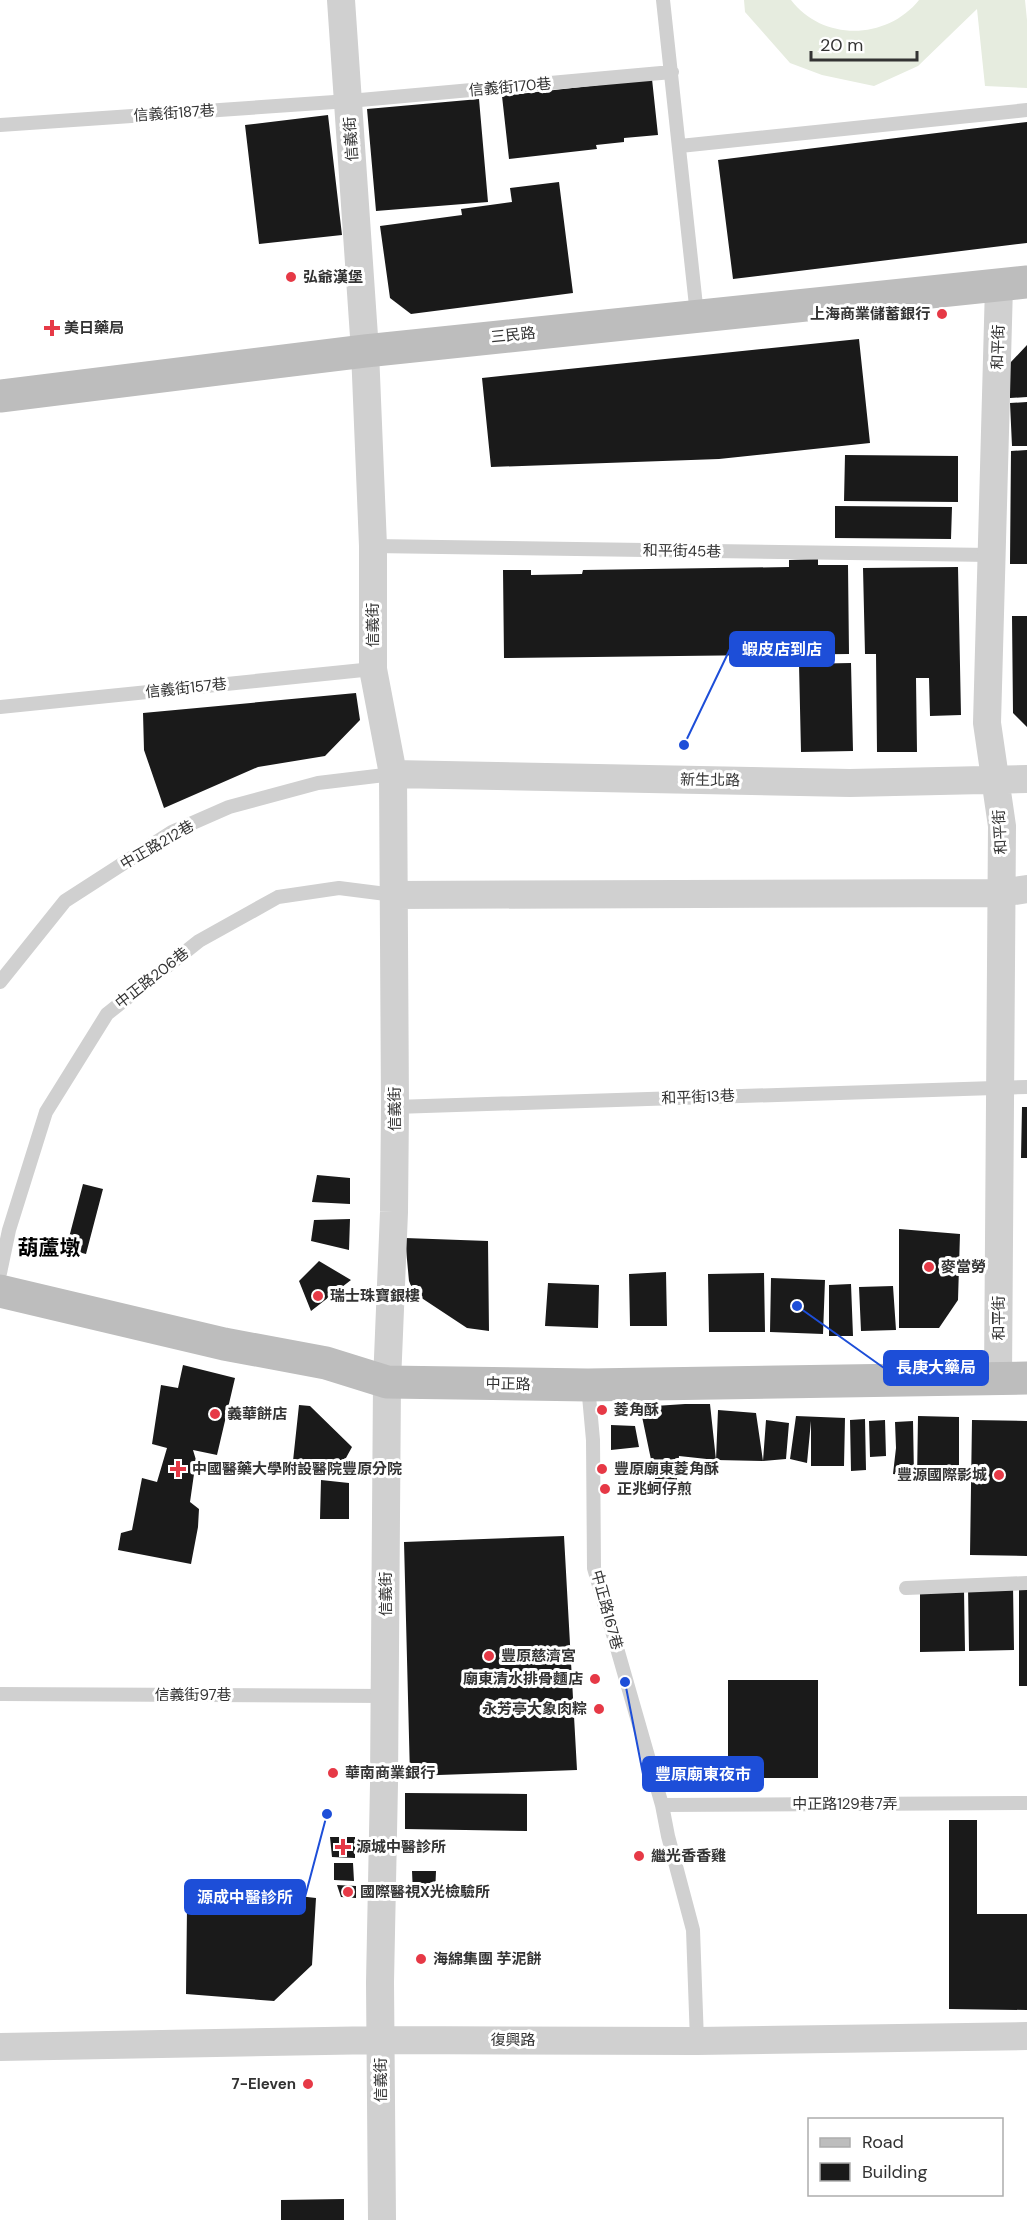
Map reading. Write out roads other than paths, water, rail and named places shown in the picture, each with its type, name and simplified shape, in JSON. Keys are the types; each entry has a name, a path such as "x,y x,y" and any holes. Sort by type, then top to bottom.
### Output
{"street":[{"name":"信義街","path":"341,0 365,351 373,546 373,669 393,774 395,1107 394,1224 387,1382 381,1925 381,2220"},
{"name":"三民路","path":"0,396 365,351 1013,284"},
{"name":"和平街","path":"1013,284 991,555 987,723 1014,891 1013,1379"},
{"name":"新生北路","path":"393,774 850,783 1027,779"},
{"path":"394,895 1014,891"},
{"name":"中正路","path":"0,1291 224,1344 326,1362 387,1382 588,1385 1013,1379"},
{"name":"復興路","path":"0,2047 381,2040 697,2042 1027,2036"}],"lane":[{"path":"663,0 697,315"},
{"name":"信義街170巷","path":"349,101 672,72"},
{"name":"信義街187巷","path":"0,125 349,101"},
{"path":"680,146 1027,110"},
{"name":"和平街45巷","path":"373,546 991,555"},
{"name":"信義街157巷","path":"0,707 373,669"},
{"name":"中正路212巷","path":"0,982 65,901 172,832 229,807 318,783 393,774"},
{"name":"中正路206巷","path":"0,1272 9,1230 46,1112 107,1014 199,941 278,897 339,888 394,895"},
{"name":"和平街13巷","path":"395,1107 1014,1086"},
{"name":"中正路167巷","path":"588,1385 593,1440 594,1568 662,1805 693,1930 697,2042"},
{"path":"906,1588 1027,1583"},
{"name":"信義街97巷","path":"0,1694 385,1696"},
{"name":"中正路129巷7弄","path":"662,1805 1027,1803"}],"place":[{"name":"弘爺漢堡","path":"291,277"},
{"name":"上海商業儲蓄銀行","path":"942,314"},
{"name":"美日藥局","path":"52,328"},
{"name":"蝦皮店到店","path":"684,745"},
{"name":"麥當勞","path":"929,1267"},
{"name":"瑞士珠寶銀樓","path":"318,1296"},
{"name":"長庚大藥局","path":"797,1306"},
{"name":"菱角酥","path":"602,1410"},
{"name":"義華餅店","path":"215,1414"},
{"name":"中國醫藥大學附設醫院豐原分院","path":"178,1469"},
{"name":"豐原廟東菱角酥","path":"602,1469"},
{"name":"豐源國際影城","path":"999,1475"},
{"name":"正兆蚵仔煎","path":"605,1489"},
{"name":"豐原慈濟宮","path":"489,1656"},
{"name":"廟東清水排骨麵店","path":"595,1679"},
{"name":"豐原廟東夜市","path":"625,1682"},
{"name":"永芳亭大象肉粽","path":"599,1709"},
{"name":"華南商業銀行","path":"333,1773"},
{"name":"源成中醫診所","path":"327,1814"},
{"name":"源城中醫診所","path":"343,1847"},
{"name":"繼光香香雞","path":"639,1856"},
{"name":"國際醫視X光檢驗所","path":"348,1892"},
{"name":"海綿集團 芋泥餅","path":"421,1959"},
{"name":"7-Eleven","path":"308,2084"}],"district":[{"name":"葫蘆墩","path":"49,1248"}]}
